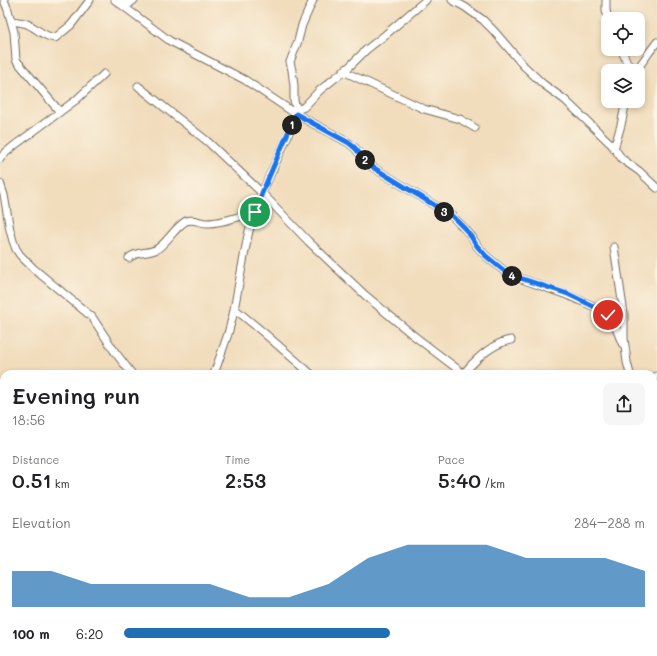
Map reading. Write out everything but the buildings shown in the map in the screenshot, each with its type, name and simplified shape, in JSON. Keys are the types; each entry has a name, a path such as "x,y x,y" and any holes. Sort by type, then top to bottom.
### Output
{"street":[{"path":"4,0 14,32 16,60 60,112"},
{"path":"11,21 25,23 49,38 55,38 71,25 90,0"},
{"path":"116,0 129,4 134,0"},
{"path":"116,0 170,41 245,80 349,143 374,168 452,216 465,229 486,256 508,274 568,294 608,315 614,321 622,343 625,346"},
{"path":"297,112 294,101 294,86 290,62 302,26 313,0"},
{"path":"215,370 235,309 248,235 255,212 297,112 304,107 319,91 350,66 366,50 426,0"},
{"path":"452,0 483,20 524,66 543,84 565,100 622,159 639,171 657,188"},
{"path":"606,0 606,12"},
{"path":"641,64 657,42"},
{"path":"343,71 424,109 460,120 475,128"},
{"path":"0,159 15,145 76,100 104,74"},
{"path":"138,86 208,141 365,296 459,370"},
{"path":"614,149 625,108"},
{"path":"0,183 4,195 13,242 20,256 92,317 129,370"},
{"path":"129,258 132,255 146,253 157,249 182,224 187,221 194,220 209,223 218,222 255,212"},
{"path":"614,247 624,314 625,346 629,370"},
{"path":"235,309 306,370"},
{"path":"468,370 479,357 493,346 502,341 510,340"}],"route":[{"path":"255,212 296,114 349,143 374,168 452,216 465,229 486,256 508,274 568,294 608,315"}]}
